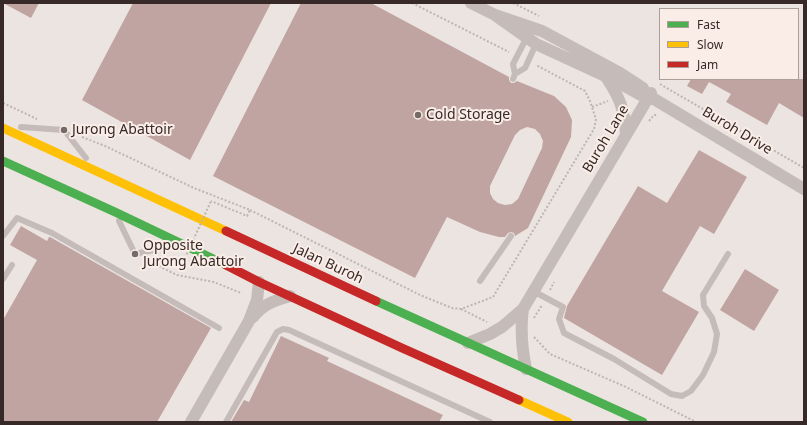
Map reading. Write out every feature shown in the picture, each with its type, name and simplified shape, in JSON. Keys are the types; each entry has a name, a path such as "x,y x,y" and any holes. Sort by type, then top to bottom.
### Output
{"highway":[{"name":"Jalan Buroh","path":"3,127 273,254 643,422"},
{"path":"3,161 115,212 259,282 568,422"}],"street":[{"path":"471,3 495,15 542,31 620,73 652,93"},
{"path":"495,15 531,40 606,77 622,106 625,118 626,134"},
{"name":"Buroh Drive","path":"606,77 652,93 804,189"},
{"name":"Buroh Lane","path":"526,369 521,335 523,309 626,134 652,93"},
{"path":"191,422 249,321 257,300 259,282"},
{"path":"249,321 260,309 268,304 290,296"},
{"name":"Buroh Lane","path":"467,343 490,334 502,327 523,309"}],"lane":[{"path":"531,40 528,61 525,68 514,76 513,64 517,56 531,40"},
{"path":"3,127 64,130 96,171"},
{"path":"115,212 135,254 181,244"},
{"path":"3,236 17,218 52,234 219,328"},
{"path":"480,281 511,236"},
{"path":"533,291 563,307 559,319 564,333 614,359 671,394 682,396 691,391 704,375 714,352 717,334 712,318 704,306 703,295 728,254"},
{"path":"3,279 12,265"},
{"path":"226,422 277,332 283,329 289,330 490,422"}],"path":[{"path":"412,3 517,56"},
{"path":"64,130 105,146 194,188 250,210 420,295 452,308 461,309 493,297 594,129 596,119 590,101 584,91 528,61"},
{"path":"652,93 804,168"},
{"path":"3,104 44,121"},
{"path":"646,126 654,115 659,116"},
{"path":"185,258 211,201 247,216 250,210"},
{"path":"135,254 176,275 214,282 257,300"},
{"path":"531,324 557,277"},
{"path":"533,336 550,354 626,387 696,422"}],"building":[{"path":"3,3 39,3 31,18"},
{"path":"133,3 271,3 190,160 82,100"},
{"path":"301,3 371,3 509,77 511,83 517,81 554,96 566,107 572,120 571,137 528,228 515,236 514,233 511,232 505,237 499,237 480,232 447,217 415,278 213,176","holes":["527,127 535,129 540,134 543,141 542,148 518,199 512,204 505,205 498,203 493,199 490,193 490,186 515,135 520,130"]},
{"path":"804,79 804,118 779,103 767,125 726,102 731,94 709,82 702,94 687,86 690,80"},
{"path":"699,150 747,177 714,234 700,226 662,291 699,312 662,375 564,318 567,306 638,186 667,203"},
{"path":"21,226 47,241 50,237 211,328 157,422 3,422 3,320 37,260 10,245"},
{"path":"745,269 779,290 754,331 720,310"},
{"path":"281,336 329,358 327,361 443,415 439,422 231,422 244,400 249,402"}],"traffic: fast":[{"path":"3,161 226,265"},
{"path":"376,301 643,422"}],"traffic: slow":[{"path":"3,128 226,231"},
{"path":"519,400 568,422"}],"traffic: jam":[{"path":"226,231 376,301"},
{"path":"226,265 259,282 402,348 519,400"}],"place":[{"name":"Cold Storage","path":"418,115"},
{"name":"Jurong Abattoir","path":"64,130"},
{"name":"Opposite Jurong Abattoir","path":"135,254"}]}
